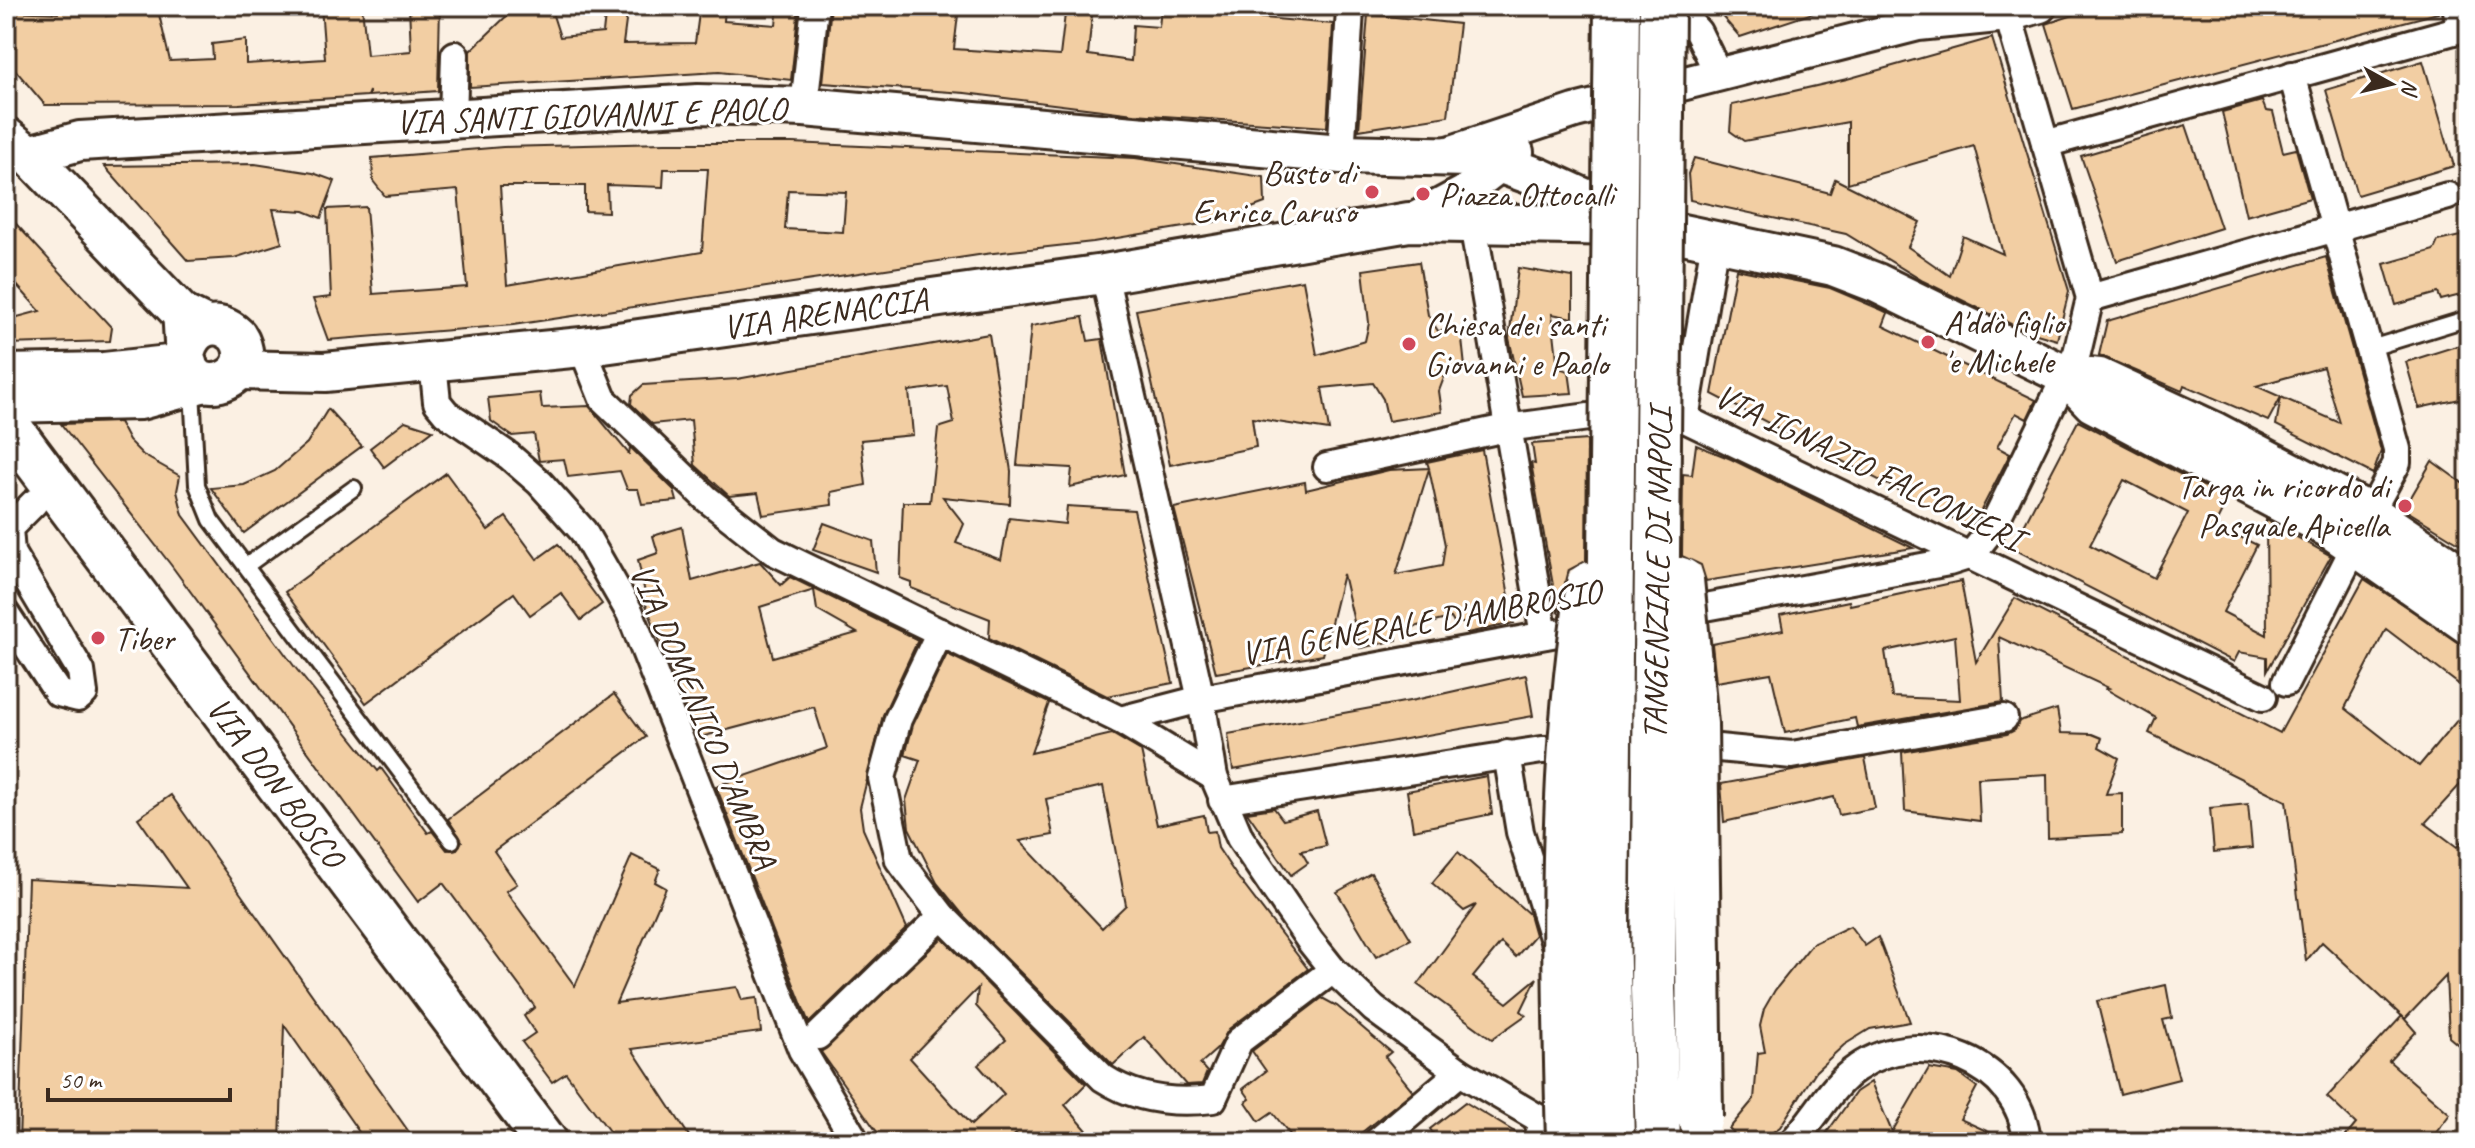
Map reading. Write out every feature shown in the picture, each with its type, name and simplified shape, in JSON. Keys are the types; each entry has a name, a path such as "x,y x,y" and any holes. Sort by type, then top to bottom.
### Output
{"highway":[{"name":"TANGENZIALE DI NAPOLI","path":"1571,1137 1564,920 1566,773 1575,678 1613,433 1617,6"},
{"name":"TANGENZIALE DI NAPOLI","path":"1658,1142 1653,959 1660,343 1672,10"},
{"path":"1660,343 1695,724 1700,1117"}],"main road":[{"name":"VIA SANTI GIOVANNI E PAOLO","path":"17,146 698,104 804,107 1341,154 1442,155 1504,165 1645,226"},
{"path":"6,123 17,146 196,348"},
{"name":"VIA ARENACCIA","path":"6,374 135,369 196,348 325,372 433,363 582,347 1104,274 1409,222 1645,226"},
{"path":"1645,226 1833,266 1866,279 2067,376 2093,403 2329,528 2363,529 2469,580"},
{"path":"135,369 155,339 196,348"},
{"name":"VIA ARENACCIA","path":"6,403 140,400 196,348"},
{"name":"VIA DON BOSCO","path":"13,445 44,495 510,1142"},
{"name":"VIA DON BOSCO","path":"44,495 546,1142"},
{"path":"2363,529 2469,625"}],"street":[{"path":"804,107 815,6"},
{"path":"1341,154 1350,10 1346,6"},
{"path":"1918,24 1950,6"},
{"path":"1442,155 1559,117 1918,24 2040,6"},
{"path":"2045,144 2461,29 2456,6"},
{"path":"1672,10 1698,32 1719,75"},
{"path":"1971,555 1991,530 2067,376 2084,330 2090,298 2007,10"},
{"path":"453,117 455,55"},
{"path":"2286,682 2398,456 2371,348 2292,75"},
{"path":"1409,222 1465,192 1504,165 1559,117"},
{"path":"2090,298 2448,196"},
{"path":"1473,224 1544,635"},
{"path":"1685,419 1715,241"},
{"path":"1104,274 1201,699 1218,789 1240,838 1333,970 1374,1009 1460,1072 1571,1137 1575,1001 1534,883 1520,832 1507,754"},
{"path":"582,347 603,399 729,517 773,551 1120,720 1218,789 1507,754 1708,747 1792,755 2004,718"},
{"name":"VIA DOMENICO D'AMBRA","path":"433,363 437,402 446,413 509,456 540,483 583,531 630,613 802,1050 856,1142"},
{"name":"VIA IGNAZIO FALCONIERI","path":"1327,467 1506,428 1648,409 1685,419 2263,697"},
{"path":"6,614 58,693 78,698 84,693 81,671 11,553 9,528 44,495"},
{"name":"VIA GENERALE D'AMBROSIO","path":"1120,720 1201,699 1949,562 1971,555"},
{"path":"940,632 898,719 882,778 899,860 942,916 1103,1078 1119,1089 1177,1104 1213,1099 1239,1041 1333,970"},
{"path":"818,1036 942,916"},
{"path":"1792,1142 1854,1069 1873,1058 1898,1050 1949,1054 1986,1067 2012,1093 2021,1111 2027,1142"},
{"path":"1377,1142 1460,1072"}],"lane":[{"path":"2371,348 2469,318"},
{"path":"196,348 197,485 211,520 452,841"},
{"path":"246,566 354,488"}],"building":[{"path":"58,6 107,6 106,16 158,10 170,61 213,59 212,44 246,40 246,64 325,59 321,6 362,6 367,55 411,51 409,6 440,6 438,91 369,96 369,91 367,96 239,104 45,105 6,59 6,18 10,11 58,13"},
{"path":"517,6 550,6 560,37 603,33 606,6 628,6 623,44 695,43 700,6 725,6 724,21 776,25 778,6 799,6 791,80 719,72 470,87 470,51"},
{"path":"831,6 959,6 954,49 1060,56 1065,14 1092,15 1088,55 1131,61 1133,25 1159,27 1161,9 1333,24 1327,127 1134,114 965,93 823,83"},
{"path":"1713,6 1819,6 1819,11 1740,37"},
{"path":"2101,6 2438,6 2438,13 2073,109 2046,24"},
{"path":"1368,14 1459,24 1448,116 1359,130"},
{"path":"1992,38 2069,291 2057,340 2023,330 1923,281 1846,234 1690,200 1688,174 1694,158 1830,193 1835,179 1920,222 1908,247 1950,276 1963,236 2003,254 1974,146 1848,183 1848,122 1744,141 1730,131 1732,105 1847,79"},
{"path":"2423,61 2454,166 2357,195 2326,90"},
{"path":"2262,101 2266,111 2273,112 2283,152 2296,149 2310,198 2246,216 2222,112"},
{"path":"2186,125 2221,228 2117,261 2081,156"},
{"path":"792,143 1135,158 1264,177 1265,203 1214,222 1093,242 985,254 513,325 328,340 313,299 331,297 327,209 366,207 373,294 467,287 458,190 385,196 373,181 372,158 503,147","holes":["664,169 708,169 702,252 507,285 500,186 585,186 585,211 608,212 607,185 663,187","788,190 846,192 843,232 785,229"]},
{"path":"255,164 313,173 335,181 321,218 304,211 273,209 282,243 234,258 188,261 104,166"},
{"path":"6,213 112,328 110,341 6,344 6,320 40,311 6,273"},
{"path":"2469,234 2469,293 2441,300 2438,293 2396,305 2384,264 2434,250 2438,241"},
{"path":"2326,257 2381,451 2373,474 2276,425 2281,397 2268,421 2184,385 2182,391 2099,355 2107,321","holes":["2323,367 2340,423 2256,386"]},
{"path":"1419,262 1428,315 1438,331 1461,330 1465,367 1445,375 1439,391 1442,412 1388,421 1383,399 1373,383 1322,388 1329,430 1252,418 1256,447 1170,465 1136,310 1303,280 1317,355 1365,341 1369,323 1363,270"},
{"path":"1518,268 1573,277 1573,318 1552,314 1558,368 1569,371 1572,393 1522,396 1509,338"},
{"path":"1736,269 1830,288 1882,310 1888,313 1883,326 2036,400 2027,419 2016,413 1997,447 2010,454 1972,528 1712,394"},
{"path":"1083,317 1088,341 1102,339 1125,475 1070,487 1072,468 1017,465 1031,326"},
{"path":"989,334 1011,471 1010,504 943,497 964,524 956,543 1001,560 1009,518 1065,524 1067,506 1134,510 1173,683 1107,696 989,638 990,619 911,588 911,582 900,578 903,502 930,502 938,428 954,423 947,386 909,391 913,435 861,440 866,485 831,492 832,505 763,515 758,493 729,496 695,465 691,420 652,424 631,404 632,395 643,385 737,379"},
{"path":"2469,342 2469,397 2419,408 2406,362"},
{"path":"540,393 542,408 589,406 629,454 630,447 674,490 677,501 642,504 638,489 627,489 620,471 568,477 564,459 539,461 534,434 512,436 491,421 488,398"},
{"path":"328,409 362,446 244,533 211,488 244,485 275,471 307,443"},
{"path":"405,421 433,430 384,467 370,448"},
{"path":"2078,421 2228,499 2215,525 2257,545 2223,612 2267,635 2266,520 2331,556 2267,671 2267,657 2239,652 2234,662 2012,548","holes":["2124,480 2188,513 2154,578 2090,545"]},
{"path":"119,422 129,441 143,455 180,476 177,491 183,515 294,666 378,771 381,768 428,833 432,831 447,850 457,849 462,841 448,819 614,694 646,737 494,851 517,884 506,891 575,986 632,855 660,869 655,882 666,888 616,1003 737,987 742,1000 757,998 761,1032 632,1049 693,1142 617,1142 566,1073 552,1082 522,1042 535,1033 524,1016 535,1007 443,883 418,902 171,565 61,424"},
{"path":"1587,440 1586,561 1569,570 1558,613 1531,463 1535,464 1532,444"},
{"path":"1696,445 1913,548 1706,581 1701,565 1682,556 1683,474 1692,475"},
{"path":"1482,450 1514,623 1467,633 1466,623 1454,623 1451,618 1396,631 1397,640 1360,648 1343,574 1323,655 1216,673 1174,508 1305,482 1306,490 1389,470 1429,468 1427,462","holes":["1429,469 1445,545 1442,566 1396,575"]},
{"path":"2432,461 2469,488 2469,549 2404,509"},
{"path":"446,473 488,530 506,517 537,559 558,544 602,604 581,620 561,593 530,615 514,593 366,703 285,592"},
{"path":"824,523 873,541 876,572 813,550"},
{"path":"682,527 692,581 760,562 781,585 790,577 918,640 883,715 860,808 863,829 907,928 809,1023 716,786 827,748 814,707 697,738 642,594 645,593 638,560 658,553 653,536","holes":["814,590 817,610 857,633 773,657 760,607"]},
{"path":"2364,579 2469,648 2469,692 2386,629 2345,708 2419,766 2469,706 2469,775 2425,823 2457,847 2469,833 2469,1054 2449,1037 2446,976 2405,1019 2322,942 2306,961 2286,801 2149,733 2156,718 2106,689 2109,688 1999,637 2003,702 1857,727 1855,718 1785,733 1771,673 1716,682 1712,644 1783,630 1780,615 1849,601 1850,605 1961,581 1976,662 2015,598 2280,733","holes":["1955,636 1960,700 1892,697 1885,651"]},
{"path":"947,654 1049,703 1031,753 1112,734 1141,751 1157,825 1204,815 1207,832 1215,831 1218,848 1236,875 1308,969 1229,1029 1218,1048 1200,1064 1207,1072 1202,1084 1186,1085 1144,1037 1113,1065 963,915 937,883 909,828 906,800 920,760 905,755 913,725","holes":["1103,786 1126,905 1102,928 1020,841 1053,835 1046,799"]},
{"path":"1526,675 1533,716 1233,770 1228,734 1415,700"},
{"path":"2057,709 2061,733 2092,734 2102,738 2099,747 2119,758 2106,794 2122,793 2122,834 2048,838 2047,774 1978,778 1980,821 1905,811 1902,752 2007,734 2015,730 2019,721"},
{"path":"1865,758 1875,808 1839,815 1834,797 1724,822 1721,784"},
{"path":"1487,776 1492,814 1413,830 1407,791"},
{"path":"171,795 416,1142 366,1142 284,1025 280,1142 19,1142 28,879 187,888 138,818"},
{"path":"2248,804 2252,848 2214,852 2210,808"},
{"path":"1274,808 1283,820 1317,811 1326,846 1301,851 1308,863 1291,875 1247,812"},
{"path":"1458,852 1529,914 1535,935 1516,957 1501,943 1473,977 1507,1003 1537,978 1521,1011 1526,1015 1492,1039 1418,985 1476,905 1464,911 1432,883"},
{"path":"1371,873 1411,939 1376,957 1337,892"},
{"path":"1850,926 1865,946 1878,937 1910,1022 1870,1029 1844,1045 1816,1071 1780,1127 1759,1142 1741,1142 1729,1129 1754,1099 1758,1053 1765,1052 1760,1026 1764,1009 1775,990 1812,944"},
{"path":"942,938 1086,1084 1065,1105 1097,1142 1023,1142 1016,1134 1007,1142 884,1142 821,1052","holes":["978,988 976,1006 1006,1040 978,1065 1004,1094 971,1125 910,1058"]},
{"path":"2166,985 2172,1018 2163,1020 2179,1079 2120,1094 2097,1001"},
{"path":"1322,998 1337,1006 1391,1052 1385,1057 1413,1091 1360,1134 1361,1142 1296,1142 1272,1112 1259,1121 1246,1102 1250,1099 1243,1089 1266,1071 1252,1051"},
{"path":"2402,1016 2416,1032 2389,1061 2450,1114 2429,1142 2341,1142 2356,1124 2327,1097"},
{"path":"1929,1068 1958,1073 1977,1087 1960,1119 2011,1142 1820,1142 1856,1092 1871,1082 1892,1132"},
{"path":"1465,1102 1521,1136 1519,1142 1439,1142 1430,1129"}],"place":[{"name":"Busto di Enrico Caruso","path":"1372,192"},
{"name":"Piazza Ottocalli","path":"1423,194"},
{"name":"A'ddò figlio 'e Michele","path":"1928,342"},
{"name":"Chiesa dei santi Giovanni e Paolo","path":"1409,344"},
{"name":"Targa in ricordo di Pasquale Apicella","path":"2405,506"},
{"name":"Tiber","path":"98,638"}]}
